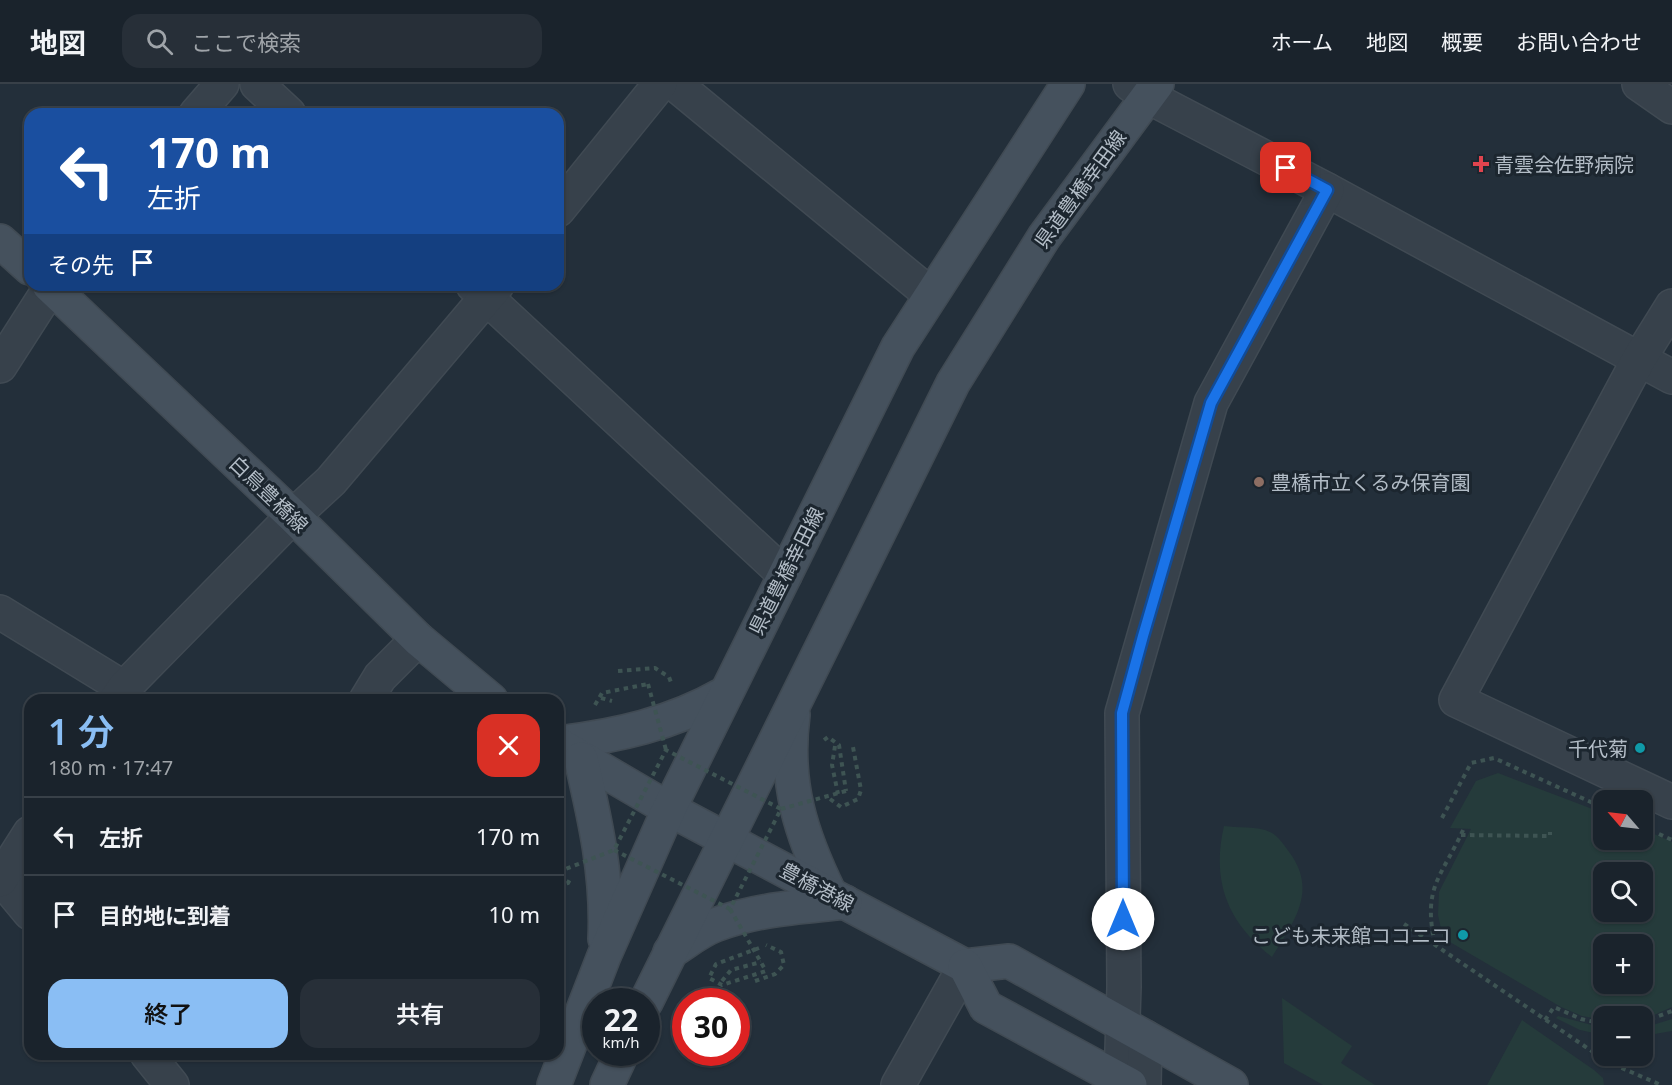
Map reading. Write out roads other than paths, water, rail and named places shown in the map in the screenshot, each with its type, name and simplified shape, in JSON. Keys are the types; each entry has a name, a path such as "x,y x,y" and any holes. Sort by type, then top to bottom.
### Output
{"main road":[{"name":"県道豊橋幸田線","path":"564,1059 604,956 669,808 898,347 1068,84"},
{"name":"県道豊橋幸田線","path":"653,988 953,383 1044,237 1145,88"},
{"name":"白鳥豊橋線","path":"0,241 24,262"},
{"name":"白鳥豊橋線","path":"57,291 293,516 418,639 484,694"},
{"path":"566,749 634,731 696,710 724,694"},
{"path":"670,952 714,926 764,911 837,898 807,847 798,812 791,751 795,702"},
{"path":"566,749 669,808"},
{"path":"566,749 599,838 606,905 604,956"},
{"name":"豊橋港線","path":"669,808 965,966"},
{"path":"1132,1083 986,1006 965,966 1009,962 1230,1085"},
{"name":"県道豊橋幸田線","path":"554,1085 564,1060"},
{"path":"607,1085 616,1066"}],"street":[{"path":"201,108 222,84"},
{"path":"256,84 282,108"},
{"path":"564,203 660,84"},
{"path":"675,84 931,295"},
{"path":"1639,84 1672,107"},
{"path":"1145,88 1327,190 1672,377"},
{"path":"1132,1083 1134,1031 1122,713 1211,403 1327,190"},
{"path":"0,366 41,291"},
{"path":"0,612 120,694 293,516 331,481 484,291"},
{"path":"488,291 785,575"},
{"path":"1672,306 1639,359 1456,700 1672,802"},
{"path":"370,694 380,677 418,639"},
{"path":"24,842 0,878 24,906"},
{"path":"898,1085 965,966"}],"place":[{"name":"青雲会佐野病院","path":"1481,164"},
{"name":"豊橋市立くるみ保育園","path":"1259,482"},
{"name":"千代菊","path":"1640,748"},
{"name":"こども未来館ココニコ","path":"1463,935"}]}
